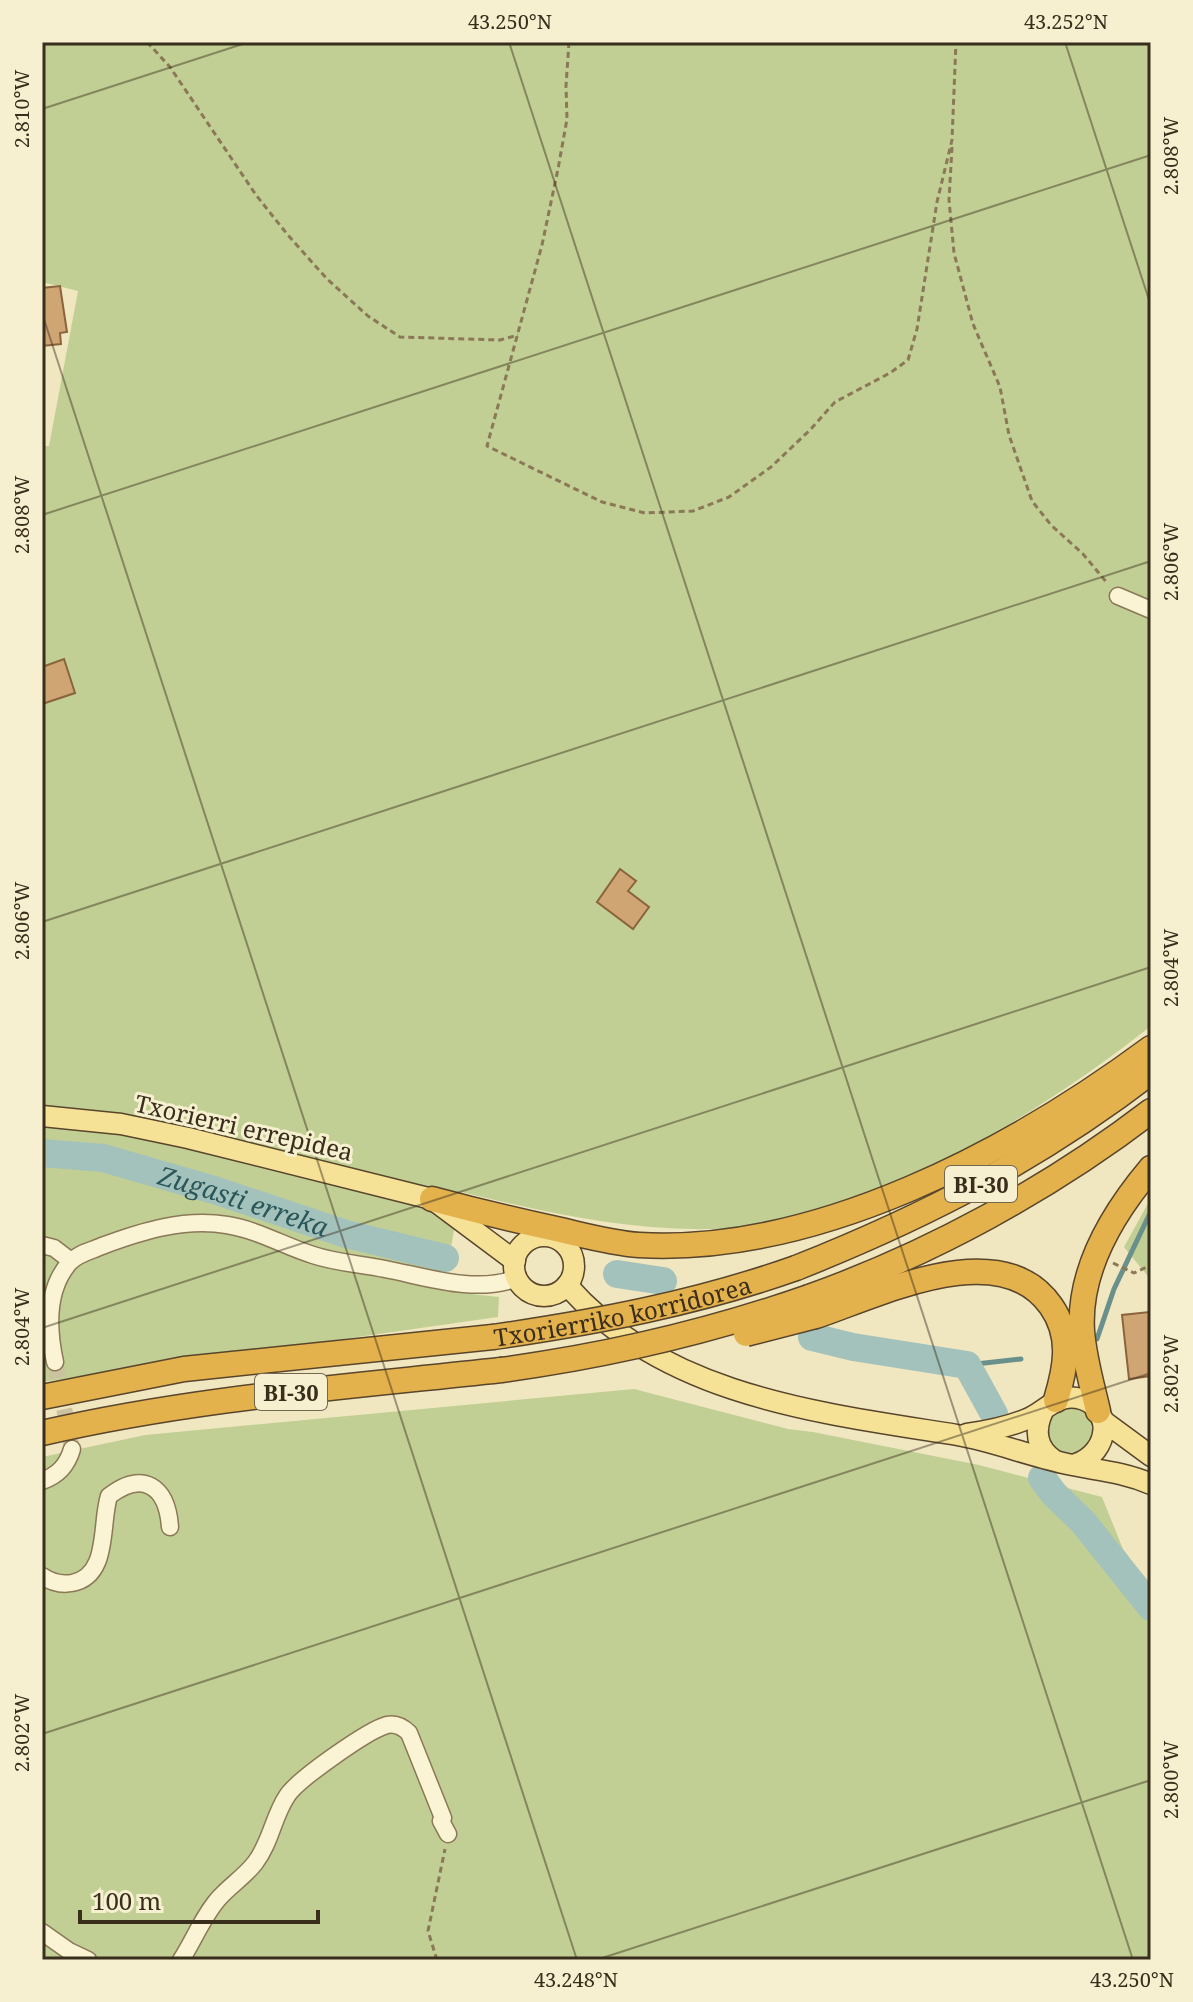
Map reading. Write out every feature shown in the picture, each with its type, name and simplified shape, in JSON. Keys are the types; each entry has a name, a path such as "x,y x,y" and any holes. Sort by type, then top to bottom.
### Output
{"highway":[{"path":"570,1250 757,1236 793,1228 879,1200 959,1165 1017,1134 1094,1088 1151,1048"},
{"name":"Txorierriko korridorea","path":"42,1397 184,1369 493,1337 589,1323 666,1307 796,1268 960,1196 1067,1133 1151,1072"},
{"name":"BI-30","path":"812,1306 991,1214 1070,1167 1151,1111"},
{"path":"1100,1416 1082,1333 1082,1308 1095,1255 1112,1221 1151,1168"},
{"path":"432,1199 625,1244"},
{"path":"812,1306 950,1273 979,1270 1008,1273 1029,1284 1045,1298 1063,1328 1065,1363 1049,1406"},
{"name":"Txorierriko korridorea","path":"42,1433 108,1418 218,1400 559,1363 603,1364 687,1350 812,1306"}],"main road":[{"name":"Txorierri errepidea","path":"42,1116 121,1124 188,1138 432,1199"},
{"path":"432,1199 530,1292 551,1295 567,1285 574,1268 570,1250 557,1239 540,1236 531,1239 520,1248 513,1273"},
{"path":"470,1209 531,1239"},
{"path":"567,1285 583,1303 622,1334 676,1366 710,1381 805,1407 959,1435 1151,1484"},
{"path":"959,1435 994,1429 1074,1397 1091,1405 1100,1416 1151,1456"},
{"path":"1049,1406 1039,1420 1038,1439 1049,1456 1066,1462 1093,1455 1099,1448 1104,1430 1100,1416"}],"lane":[{"path":"1118,596 1151,610"},
{"path":"55,1362 50,1338 50,1313 55,1291 71,1261 84,1252 148,1231 205,1223 254,1231 312,1255 450,1283 497,1285 513,1273"},
{"path":"42,1245 54,1248 71,1261"},
{"path":"42,1481 58,1473 72,1449"},
{"path":"42,1576 49,1581 66,1583 78,1581 90,1573 100,1556 109,1496 129,1484 148,1484 158,1491 167,1505 170,1527"},
{"path":"181,1960 217,1900 261,1854 283,1803 294,1787 383,1726 391,1724 402,1727 411,1736 448,1834"},
{"path":"42,1932 88,1960"}],"path":[{"path":"147,42 170,67 256,195 287,234 327,279 368,316 400,337 500,340 518,335"},
{"path":"569,42 567,119 542,245 487,446 602,502 645,513 693,511 729,497 771,467 835,402 908,360 917,329 937,202 952,140"},
{"path":"956,42 949,200 954,253 973,324 1000,387 1009,435 1032,501 1118,596"},
{"path":"1095,1255 1134,1273 1151,1265"},
{"path":"437,1960 428,1931 448,1834"}],"green space":[{"path":"42,42 1151,42 1151,1026 1055,1095 945,1160 886,1187 827,1208 769,1223 712,1229 648,1227 554,1213 461,1192 443,1291 499,1297 498,1317 42,1382 42,446 49,446 78,291 42,282"},
{"path":"1151,1198 1151,1280 1124,1247"},
{"path":"634,1389 788,1429 979,1465 1102,1497 1123,1549 1151,1588 1151,1960 42,1960 42,1457 145,1435"},
{"path":"1070,1408 1087,1414 1093,1431 1087,1448 1070,1454 1053,1448 1047,1431 1053,1414"}],"building":[{"path":"60,286 67,332 60,333 61,344 42,346 42,288"},
{"path":"64,659 75,693 42,704 42,667"},
{"path":"620,869 636,881 628,891 649,907 633,929 597,902"},
{"path":"1149,1312 1151,1376 1129,1379 1122,1315"}],"waterway":[{"name":"Zugasti erreka","path":"42,1153 103,1158 214,1190 346,1234 445,1258"},
{"path":"1097,1339 1114,1289 1151,1211"},
{"path":"617,1274 663,1281"},
{"path":"812,1337 853,1347 967,1365 994,1414"},
{"path":"967,1365 1021,1359"},
{"path":"1042,1478 1083,1522 1151,1607"}],"tunnel":[{"path":"55,1362 72,1449"}]}
